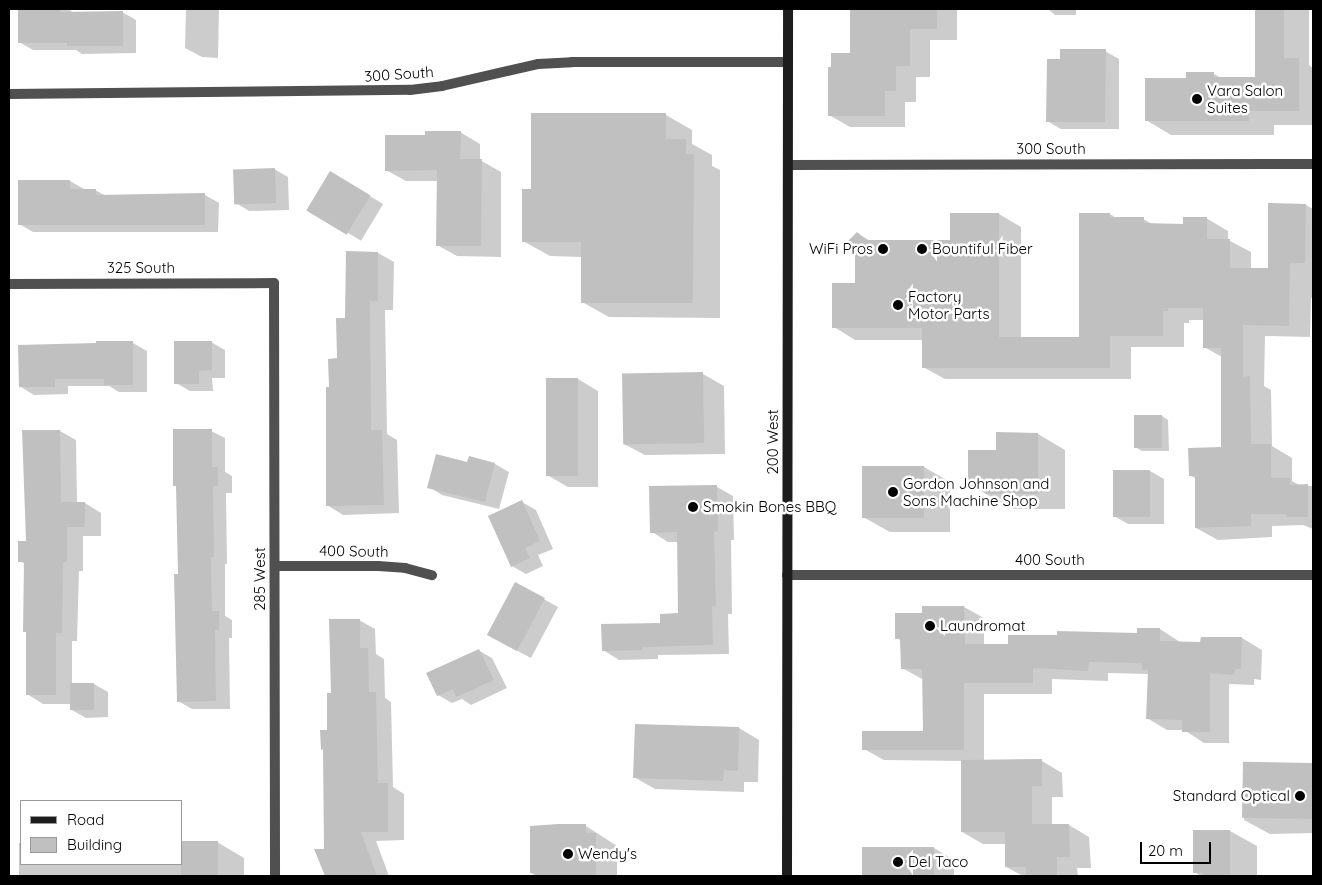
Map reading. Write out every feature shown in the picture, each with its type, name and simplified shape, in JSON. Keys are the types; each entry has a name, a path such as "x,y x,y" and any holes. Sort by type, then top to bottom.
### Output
{"main road":[{"name":"200 West","path":"787,876 788,9"}],"street":[{"name":"300 South","path":"9,94 410,90 442,86 538,64 582,62 788,62"},
{"name":"300 South","path":"788,165 1313,164"},
{"name":"325 South","path":"9,284 274,282"},
{"name":"285 West","path":"274,282 275,876"},
{"name":"400 South","path":"275,566 378,566 405,568 432,575"},
{"name":"400 South","path":"788,575 1313,575"}],"building":[{"path":"18,9 60,9 60,12 123,11 123,46 67,46 67,43 18,43"},
{"path":"850,9 937,9 937,29 910,29 910,66 896,66 896,91 885,91 885,116 828,116 828,67 831,67 831,53 850,53"},
{"path":"1255,9 1284,9 1284,58 1299,58 1299,111 1249,111 1249,121 1145,121 1145,78 1186,78 1186,72 1214,72 1214,77 1255,77"},
{"path":"1060,49 1106,49 1105,122 1046,122 1047,59 1060,59"},
{"path":"531,113 666,113 666,139 686,139 686,154 694,154 693,303 581,303 581,242 522,242 522,189 531,189"},
{"path":"425,131 461,131 460,159 482,159 481,246 436,246 437,170 385,171 385,135 425,135"},
{"path":"275,168 276,203 234,204 233,169"},
{"path":"330,171 370,195 347,235 306,210"},
{"path":"18,180 70,180 70,189 96,189 96,195 205,193 205,225 18,225"},
{"path":"1268,203 1306,204 1305,263 1290,263 1289,326 1243,325 1243,377 1250,376 1251,444 1271,444 1271,478 1290,478 1290,485 1308,484 1308,517 1286,517 1286,514 1251,514 1251,526 1195,528 1195,476 1189,476 1188,448 1221,447 1221,348 1203,348 1203,308 1168,308 1168,311 1163,311 1163,336 1110,336 1110,368 922,368 922,328 832,328 832,283 855,283 855,255 844,245 857,232 866,240 950,240 950,213 999,213 999,337 1079,337 1079,213 1110,213 1110,217 1144,217 1144,223 1183,224 1183,217 1207,217 1207,239 1230,239 1230,268 1268,268"},
{"path":"346,251 378,252 378,301 370,301 371,430 382,430 384,505 326,506 326,387 329,387 328,359 337,358 336,318 345,318"},
{"path":"96,341 133,341 133,385 104,385 104,379 55,379 55,387 19,387 18,345 96,343"},
{"path":"174,341 212,341 212,370 199,371 199,384 174,384"},
{"path":"703,372 704,443 623,444 622,373"},
{"path":"546,378 578,378 578,476 546,476"},
{"path":"1134,415 1162,415 1162,448 1134,448"},
{"path":"173,429 212,429 212,467 218,467 218,486 213,486 214,557 211,557 212,611 219,611 219,630 215,630 216,701 177,702 174,574 178,574 176,486 173,486"},
{"path":"22,430 60,430 61,502 85,502 85,527 67,527 67,562 63,562 62,633 56,633 56,695 26,695 26,632 23,632 24,562 18,562 18,541 26,541"},
{"path":"996,432 1038,433 1038,494 985,494 985,486 968,486 968,450 996,450"},
{"path":"436,454 467,462 469,456 495,463 485,502 427,488"},
{"name":"Gordon Johnson and Sons Machine Shop","path":"862,466 924,466 924,518 862,518"},
{"path":"1113,470 1150,470 1150,517 1113,517"},
{"path":"717,485 718,531 714,532 716,606 712,606 713,645 642,647 642,650 602,651 601,624 660,623 660,614 678,613 677,532 650,533 649,486"},
{"path":"522,500 540,541 525,548 530,558 511,567 488,516"},
{"path":"515,582 545,598 517,651 487,635"},
{"path":"922,606 964,606 965,644 1008,644 1008,635 1057,635 1057,631 1137,633 1137,628 1160,628 1160,641 1200,642 1201,637 1242,637 1241,669 1235,669 1234,675 1210,673 1210,732 1182,732 1182,720 1146,719 1148,670 1142,670 1142,663 1089,662 1088,671 1033,668 1033,683 964,683 964,750 862,750 862,731 923,731 922,669 901,669 900,639 895,639 895,613 922,613"},
{"path":"329,619 360,619 360,648 368,648 369,692 376,692 378,783 388,783 388,832 361,832 377,876 325,876 314,849 324,849 323,749 321,750 320,730 327,730 327,693 331,693"},
{"path":"479,649 494,680 456,697 453,689 437,696 426,673"},
{"path":"70,683 94,683 94,710 70,710"},
{"path":"635,724 739,727 738,771 724,770 723,781 633,778"},
{"path":"1042,759 1042,786 1032,786 1032,824 1069,824 1070,857 1057,857 1057,876 1026,876 1026,867 1005,867 1005,832 961,832 961,760"},
{"path":"1243,762 1313,763 1312,819 1242,818"},
{"path":"586,824 586,833 596,833 596,876 535,876 535,873 530,873 530,826"},
{"path":"1193,830 1230,830 1230,876 1203,876 1203,873 1193,873"},
{"path":"182,841 218,841 218,876 181,876"},
{"name":"Del Taco","path":"862,847 934,847 934,876 862,876"}],"place":[{"name":"Vara Salon Suites","path":"1197,99"},
{"name":"WiFi Pros","path":"883,249"},
{"name":"Bountiful Fiber","path":"922,249"},
{"name":"Factory Motor Parts","path":"898,305"},
{"name":"Gordon Johnson and Sons Machine Shop","path":"893,492"},
{"name":"Smokin Bones BBQ","path":"693,507"},
{"name":"Laundromat","path":"930,626"},
{"name":"Standard Optical","path":"1300,796"},
{"name":"Wendy's","path":"568,854"},
{"name":"Del Taco","path":"898,862"}]}
